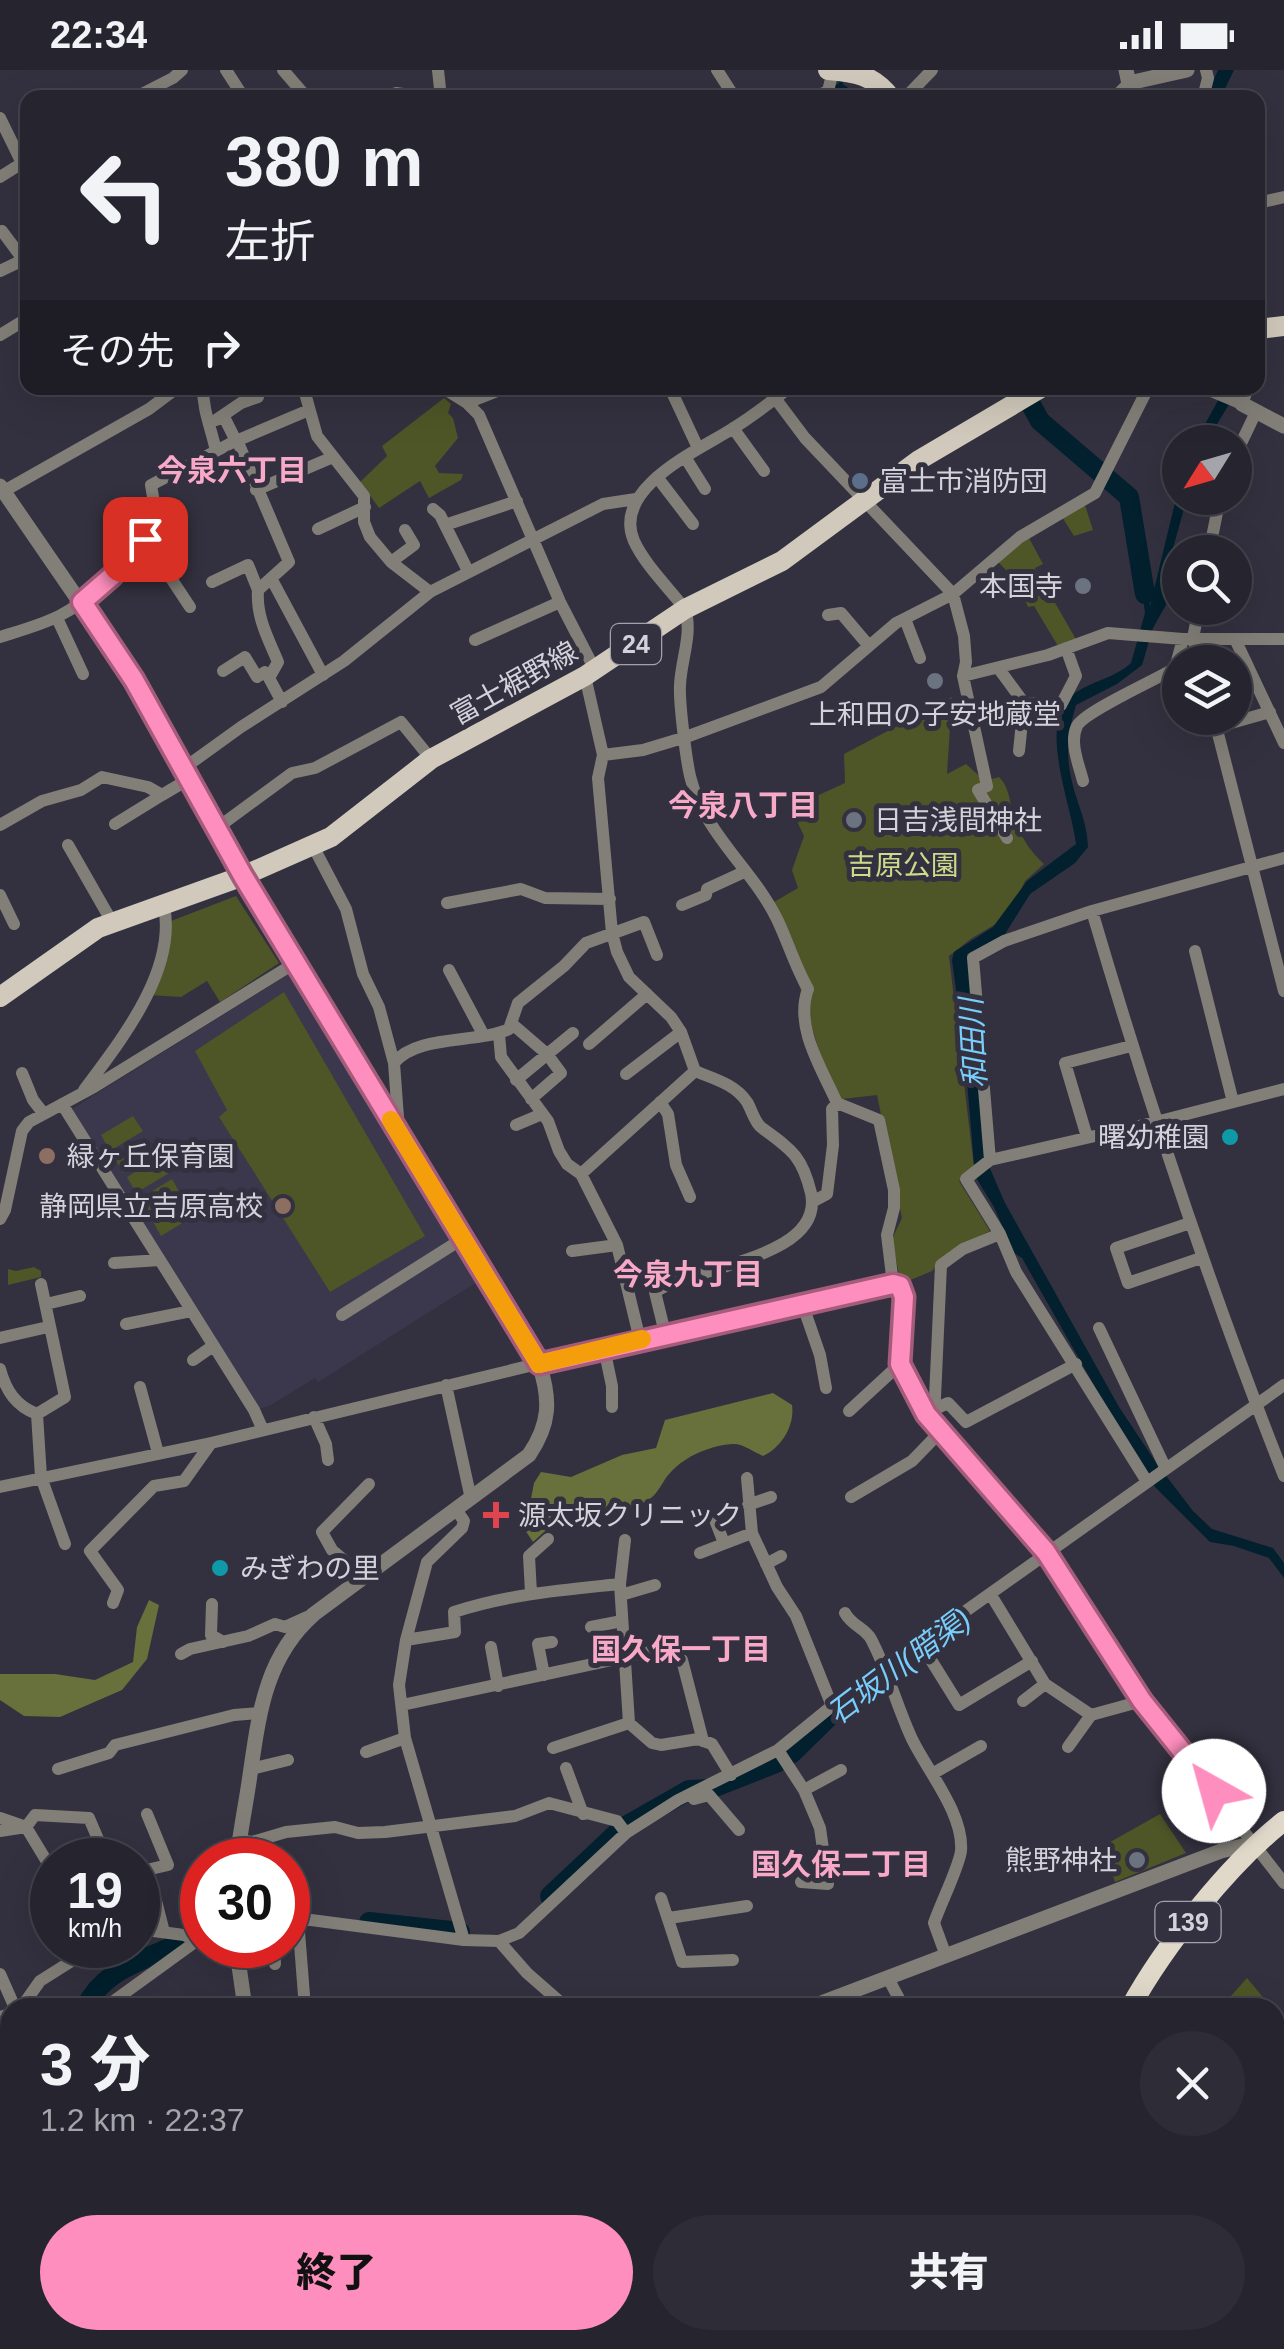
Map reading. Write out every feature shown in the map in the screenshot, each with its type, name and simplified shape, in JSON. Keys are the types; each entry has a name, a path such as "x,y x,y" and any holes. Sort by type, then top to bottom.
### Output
{"highway":[{"name":"139","path":"1137,1998 1191,1919 1255,1843 1284,1821"}],"main road":[{"path":"842,71 879,82 885,90"},
{"name":"富士裾野線","path":"0,997 72,944 112,922 243,876 349,826 430,759 590,673 684,610 782,561 919,460 1029,395"}],"street":[{"path":"150,90 182,70"},
{"path":"283,70 300,90"},
{"path":"913,90 932,70"},
{"path":"1129,83 1187,70"},
{"path":"0,118 20,153"},
{"path":"2,231 20,256"},
{"path":"168,395 2,489 134,680 295,964 539,1364 548,1390 549,1414 541,1438 529,1455 314,1614 289,1640 269,1676 239,1838"},
{"path":"203,395 203,412 216,451"},
{"path":"305,395 317,436 364,496 364,522 370,537 391,562 430,592"},
{"path":"454,395 479,415 590,673 603,754 598,778 612,932 623,969 672,1018 695,1071 734,1087 759,1126 790,1146 805,1169 812,1202 803,1232 783,1245 655,1292 665,1333"},
{"path":"467,403 487,395"},
{"path":"673,395 698,448"},
{"path":"779,395 657,478 636,499 633,539 688,620 679,687 690,776 701,808 713,831 778,921 808,989 803,1003 806,1028 837,1103 879,1120 894,1190 888,1234 893,1284"},
{"path":"603,754 643,750 686,737 821,687 905,618 953,594 1020,537 1089,498 1144,395"},
{"path":"1222,395 1284,426"},
{"path":"1240,425 1246,395"},
{"path":"209,424 258,397"},
{"path":"775,398 805,438 953,594 964,636 963,676 987,786 978,790 1007,838"},
{"path":"0,638 57,618 112,576 158,526 151,485 236,440 309,410"},
{"path":"223,415 288,562 258,590"},
{"path":"733,428 764,470"},
{"path":"256,490 333,457"},
{"path":"685,457 705,489"},
{"path":"657,478 693,524"},
{"path":"114,824 162,795 241,726 323,675 430,592 603,504 636,499"},
{"path":"445,525 517,501"},
{"path":"318,529 365,507"},
{"path":"433,509 468,571"},
{"path":"391,562 414,544 405,530"},
{"path":"145,539 190,607"},
{"path":"212,582 248,565 258,590 258,614 278,662 269,678"},
{"path":"271,578 323,675"},
{"path":"476,640 560,602"},
{"path":"828,616 841,612 869,646"},
{"path":"57,618 83,674"},
{"path":"905,618 920,658"},
{"path":"1084,781 1074,743 1076,727 1096,709 1175,668 1192,625"},
{"path":"963,676 999,669 1108,633 1152,638 1284,639"},
{"path":"1188,638 1191,645"},
{"path":"1235,639 1284,742"},
{"path":"1024,703 1061,705 1076,676 1066,648"},
{"path":"223,671 245,658 257,677 265,672 282,702"},
{"path":"999,669 1024,703 1019,752"},
{"path":"1252,715 1270,712"},
{"path":"216,828 292,773 315,768 400,722 430,759"},
{"path":"1218,735 1284,991"},
{"path":"0,825 42,801 81,790 102,777 148,786 162,795"},
{"path":"68,846 112,922"},
{"path":"313,846 346,909 364,974 380,1006 394,1062 400,1133"},
{"path":"990,1160 973,958 1004,941 1092,911 1284,858"},
{"path":"682,905 744,872"},
{"path":"447,902 521,889 545,898 610,899"},
{"path":"0,894 14,924"},
{"path":"84,1090 132,1024 164,952 168,927 164,906"},
{"path":"1092,911 1131,1046 1201,1258 1284,1476"},
{"path":"394,1062 400,1056 437,1043 509,1029 518,1002 530,990 564,966 586,943 612,932 644,922 657,955"},
{"path":"1195,950 1233,1102"},
{"path":"0,1219 22,1132 29,1122 295,964"},
{"path":"450,970 484,1036"},
{"path":"589,1044 647,994"},
{"path":"511,1023 547,1054 561,1074 530,1100"},
{"path":"626,1074 681,1032"},
{"path":"516,1080 573,1033"},
{"path":"499,1034 501,1058 542,1114 558,1151 581,1174 616,1244 640,1340"},
{"path":"1087,1137 1065,1063 1131,1046"},
{"path":"581,1174 695,1071"},
{"path":"22,1073 33,1100 44,1114"},
{"path":"1146,1480 1016,1272 1000,1234 966,1178 990,1160 1284,1088"},
{"path":"660,1102 668,1114 676,1165 690,1197"},
{"path":"812,1202 828,1194 832,1109 837,1103"},
{"path":"62,1104 262,1428"},
{"path":"516,1125 542,1114"},
{"path":"0,1168 15,1156"},
{"path":"1190,1223 1116,1248 1128,1283 1201,1258"},
{"path":"936,1420 941,1264 963,1249 1000,1234"},
{"path":"342,1315 462,1239"},
{"path":"572,1251 616,1244"},
{"path":"114,1264 160,1260"},
{"path":"37,1414 66,1397 41,1284"},
{"path":"0,1487 211,1443 665,1333 893,1284 900,1286 904,1297 900,1364 926,1414 936,1420 1050,1557 1142,1701 1284,1883"},
{"path":"46,1304 80,1296"},
{"path":"802,1304 820,1355 826,1388"},
{"path":"126,1324 191,1311"},
{"path":"0,1338 48,1326"},
{"path":"1098,1328 1165,1467"},
{"path":"192,1360 214,1346"},
{"path":"604,1348 612,1407"},
{"path":"849,1411 900,1364"},
{"path":"851,1498 912,1461 948,1403 966,1422 1076,1364"},
{"path":"1,1378 20,1407 37,1414"},
{"path":"310,1920 464,1940 499,1941 518,1932 626,1833 778,1750 832,1706 886,1674 1050,1557 1146,1480 1284,1384"},
{"path":"446,1386 471,1499"},
{"path":"140,1387 158,1454"},
{"path":"37,1414 41,1477 65,1544"},
{"path":"314,1416 328,1460"},
{"path":"113,1603 118,1590 90,1551 154,1486 184,1481 211,1443"},
{"path":"747,1478 752,1533 796,1616 832,1706"},
{"path":"364,1578 332,1550 322,1532 369,1484"},
{"path":"748,1505 770,1497"},
{"path":"457,1511 464,1521 462,1528 427,1562 406,1640 399,1686 405,1738 464,1940"},
{"path":"715,1520 724,1542"},
{"path":"700,1553 752,1533"},
{"path":"531,1593 529,1556 548,1540"},
{"path":"624,1540 620,1590 629,1722 652,1743 712,1744 731,1775"},
{"path":"766,1564 781,1556"},
{"path":"406,1640 454,1632 454,1612 490,1600 531,1593 654,1585"},
{"path":"992,1597 1045,1684 1092,1715"},
{"path":"212,1604 211,1635 223,1642"},
{"path":"846,1612 850,1623 869,1634 913,1740 951,1809 962,1846 959,1864 950,1877 934,1923 946,1956"},
{"path":"181,1654 275,1624 285,1627 314,1614"},
{"path":"591,1626 622,1622"},
{"path":"544,1676 538,1644 552,1642"},
{"path":"923,1646 959,1704 1032,1661"},
{"path":"491,1647 498,1686"},
{"path":"402,1705 622,1658 679,1653 703,1741"},
{"path":"1023,1700 1045,1684"},
{"path":"1068,1747 1092,1715 1142,1701"},
{"path":"58,1769 110,1753 115,1744 260,1713"},
{"path":"552,1748 629,1722"},
{"path":"366,1752 405,1738"},
{"path":"932,1774 981,1746"},
{"path":"778,1750 804,1790 820,1828 828,1884 801,1882"},
{"path":"250,1769 288,1760"},
{"path":"566,1768 583,1814"},
{"path":"804,1790 841,1770"},
{"path":"700,1792 708,1795 739,1830"},
{"path":"266,1838 286,1832 335,1828 358,1832 430,1827 515,1816 548,1804 617,1821 626,1833"},
{"path":"147,1814 157,1838"},
{"path":"0,1831 26,1827 35,1816 89,1818 98,1838"},
{"path":"0,1818 26,1827 33,1838"},
{"path":"835,1998 1221,1851 1255,1843"},
{"path":"160,1846 168,1865 160,1867"},
{"path":"661,1898 682,1962 733,1960"},
{"path":"670,1918 747,1906"},
{"path":"160,1916 164,1932"},
{"path":"160,1932 180,1935"},
{"path":"499,1941 555,1998"},
{"path":"117,1998 180,1948"},
{"path":"26,1998 40,1981 61,1968"},
{"path":"239,1968 244,1998"},
{"path":"300,1968 304,1998"},
{"path":"0,1974 13,1998"},
{"path":"888,1978 899,1998"}],"shaded area":[{"name":"静岡県立吉原高校","path":"292,972 480,1280 318,1382 315,1378 269,1406 254,1410 72,1109"}],"green space":[{"path":"444,398 451,404 448,413 458,438 435,466 439,473 463,474 461,480 429,498 420,481 379,508 360,482 387,456 382,446"},
{"path":"1085,505 1093,530 1074,536 1062,517"},
{"path":"1029,538 1043,564 1035,568 1077,641 1058,646 1034,606 1028,607 1015,579 997,561"},
{"name":"吉原公園","path":"952,697 947,774 966,764 985,781 999,777 1021,835 1044,864 1025,881 1008,917 949,956 975,1176 959,1181 990,1231 950,1251 932,1271 901,1284 892,1239 902,1218 877,1095 834,1100 774,902 798,888 792,870 804,836 787,800 794,794 808,800 845,783 844,754"},
{"path":"236,896 279,963 220,1002 207,981 181,997 149,995 171,921"},
{"path":"284,992 425,1236 330,1292 219,1117 227,1110 195,1051"},
{"path":"133,1116 143,1131 110,1151 101,1135"},
{"path":"146,1138 156,1153 123,1173 114,1157"},
{"path":"159,1157 169,1173 136,1193 127,1177"},
{"path":"172,1179 181,1195 149,1214 139,1199"},
{"path":"184,1201 194,1216 161,1236 152,1220"},
{"path":"34,1267 41,1271 41,1277 8,1285 8,1269"},
{"path":"773,1393 792,1405 791,1421 781,1442 763,1456 737,1444 708,1449 676,1467 654,1495 642,1503 610,1511 566,1512 533,1542 525,1530 534,1483 541,1472 571,1477 622,1455 656,1448 665,1420"},
{"path":"149,1600 159,1605 147,1659 122,1690 60,1717 24,1716 0,1700 0,1674 55,1674 95,1680 133,1662 137,1627"},
{"path":"1160,1814 1186,1853 1115,1882 1103,1846"},
{"path":"1247,1978 1264,1998 1229,1998"}],"water":[{"path":"1218,70 1234,70 1224,90 1209,90"},
{"path":"1221,395 1235,395 1216,425 1204,425"},
{"path":"1172,515 1182,515 1177,535 1167,535"},
{"name":"和田川","path":"1162,556 1162,612 1142,665 1117,684 1076,705 1069,768 1088,847 1075,863 1030,894 1005,934 967,954 985,1157 1005,1203 1119,1407 1157,1464 1212,1529 1273,1548 1284,1563 1284,1578 1269,1558 1210,1542 1155,1487 1022,1258 1014,1253 975,1176 954,952 993,927 1027,881 1076,844 1057,748 1061,711 1076,693 1131,663 1145,613 1139,568 1143,568 1150,606"}],"waterway":[{"path":"840,90 841,79"},
{"path":"1026,395 1040,421 1129,497 1145,594"},
{"name":"石坂川(暗渠)","path":"626,1826 689,1790 710,1789 776,1763 792,1753 845,1701"},
{"name":"石坂川(暗渠)","path":"550,1896 620,1830"},
{"name":"石坂川(暗渠)","path":"369,1922 460,1932"},
{"path":"91,1998 110,1977 180,1941"}],"slow traffic":[{"path":"391,1120 539,1364 642,1339"}],"place":[{"name":"富士市消防団","path":"860,481"},
{"name":"本国寺","path":"1083,586"},
{"name":"上和田の子安地蔵堂","path":"935,681"},
{"name":"日吉浅間神社","path":"854,820"},
{"name":"曙幼稚園","path":"1230,1137"},
{"name":"緑ヶ丘保育園","path":"47,1156"},
{"name":"静岡県立吉原高校","path":"283,1206"},
{"name":"源太坂クリニック","path":"496,1515"},
{"name":"みぎわの里","path":"220,1568"},
{"name":"熊野神社","path":"1137,1860"}],"district":[{"name":"今泉六丁目","path":"232,470"},
{"name":"今泉八丁目","path":"743,805"},
{"name":"今泉九丁目","path":"688,1274"},
{"name":"国久保一丁目","path":"681,1649"},
{"name":"国久保二丁目","path":"841,1864"}],"route":[{"path":"145,539 82,602 134,680 243,876 539,1364 665,1333 893,1284 900,1286 904,1324 900,1364 926,1414 1046,1552 1142,1701 1214,1791"}]}
